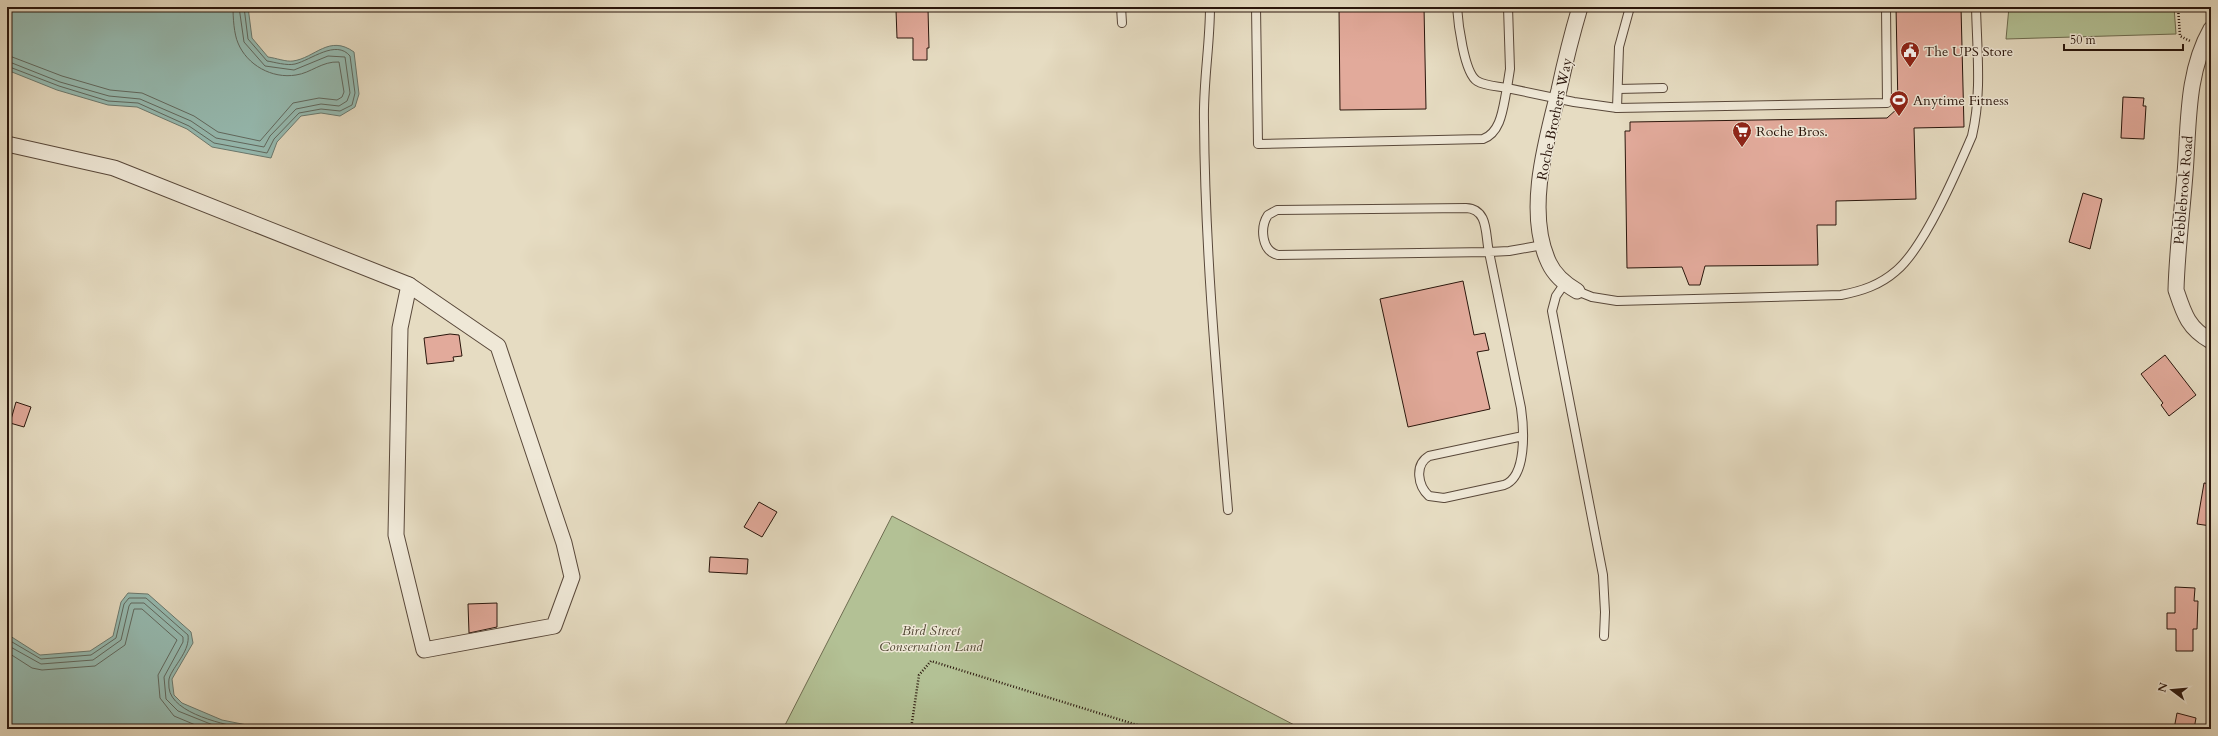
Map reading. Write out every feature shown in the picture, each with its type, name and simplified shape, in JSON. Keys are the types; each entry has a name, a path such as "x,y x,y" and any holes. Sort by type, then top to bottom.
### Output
{"street":[{"name":"Roche Brothers Way","path":"1571,287 1550,265 1543,245 1540,222 1540,186 1556,99 1580,7"},
{"name":"Pebblebrook Road","path":"2211,29 2201,46 2195,68 2189,109 2176,290 2183,311 2196,332 2211,341"},
{"path":"7,144 114,168 410,285 498,346 564,543 572,577 554,626 424,650 396,535 400,328 410,285"}],"lane":[{"path":"1121,7 1122,23"},
{"path":"1210,7 1204,116 1208,277 1228,510"},
{"path":"1256,7 1258,144 1483,139 1490,136 1497,126 1507,88 1510,69 1508,7"},
{"path":"1457,7 1467,65 1472,77 1481,83 1556,99 1617,108 1887,103 1886,7"},
{"path":"1617,108 1619,47 1630,7"},
{"path":"1604,636 1605,612 1603,575 1552,311 1556,296 1571,287 1592,297 1617,301 1841,295 1862,291 1881,283 1898,271 1927,229 1972,136 1978,88 1976,7"},
{"path":"1618,89 1662,88"},
{"path":"1523,436 1429,456 1422,462 1419,468 1424,489 1429,496 1440,498 1509,483 1517,473 1523,436 1521,408 1488,252 1484,218 1480,212 1470,208 1277,210 1268,214 1264,228 1265,246 1271,253 1278,255 1488,252 1509,252 1543,245"}],"path":[{"path":"2178,7 2180,36 2201,46"},
{"path":"911,729 919,675 931,661 1150,729"}],"green space":[{"path":"2009,7 2174,7 2176,34 2006,39"},
{"name":"Bird Street Conservation Land","path":"892,516 1302,729 783,729"}],"water":[{"path":"7,7 248,7 252,38 268,57 293,61 330,46 337,45 354,52 359,94 355,107 340,116 321,113 301,116 277,142 271,158 212,147 187,129 137,107 108,105 57,90 7,70"},
{"path":"128,593 148,594 191,632 193,643 172,679 174,695 182,703 222,720 267,729 7,729 7,634 40,655 90,651 113,636 121,602"}],"building":[{"path":"1339,7 1424,7 1426,109 1340,110"},
{"path":"1896,7 1961,7 1964,127 1914,128 1916,199 1836,201 1836,225 1817,225 1818,265 1705,266 1700,285 1689,285 1682,267 1627,268 1625,131 1630,131 1630,122 1887,118 1898,108"},
{"path":"928,9 929,48 927,48 927,60 913,60 913,38 897,38 896,10"},
{"path":"2123,97 2144,98 2143,106 2146,106 2144,139 2121,138"},
{"path":"2083,193 2102,199 2090,249 2069,242"},
{"path":"1463,281 1474,335 1485,333 1489,350 1477,352 1490,409 1408,427 1380,299"},
{"path":"450,334 459,335 462,356 453,357 454,361 427,364 424,338"},
{"path":"2165,355 2196,395 2169,416 2161,405 2163,403 2141,374"},
{"path":"16,402 31,407 24,427 10,423"},
{"path":"2204,483 2211,484 2211,526 2197,524"},
{"path":"759,502 777,512 762,537 744,527"},
{"path":"710,557 748,559 747,574 709,572"},
{"path":"2175,587 2195,588 2194,601 2198,601 2197,629 2193,629 2193,651 2176,651 2176,629 2167,629 2167,613 2175,613"},
{"path":"497,603 497,627 469,633 468,604"},
{"path":"2177,713 2196,718 2194,729 2174,729"}],"place":[{"name":"The UPS Store","path":"1910,68"},
{"name":"Anytime Fitness","path":"1899,117"},
{"name":"Roche Bros.","path":"1742,148"}]}
